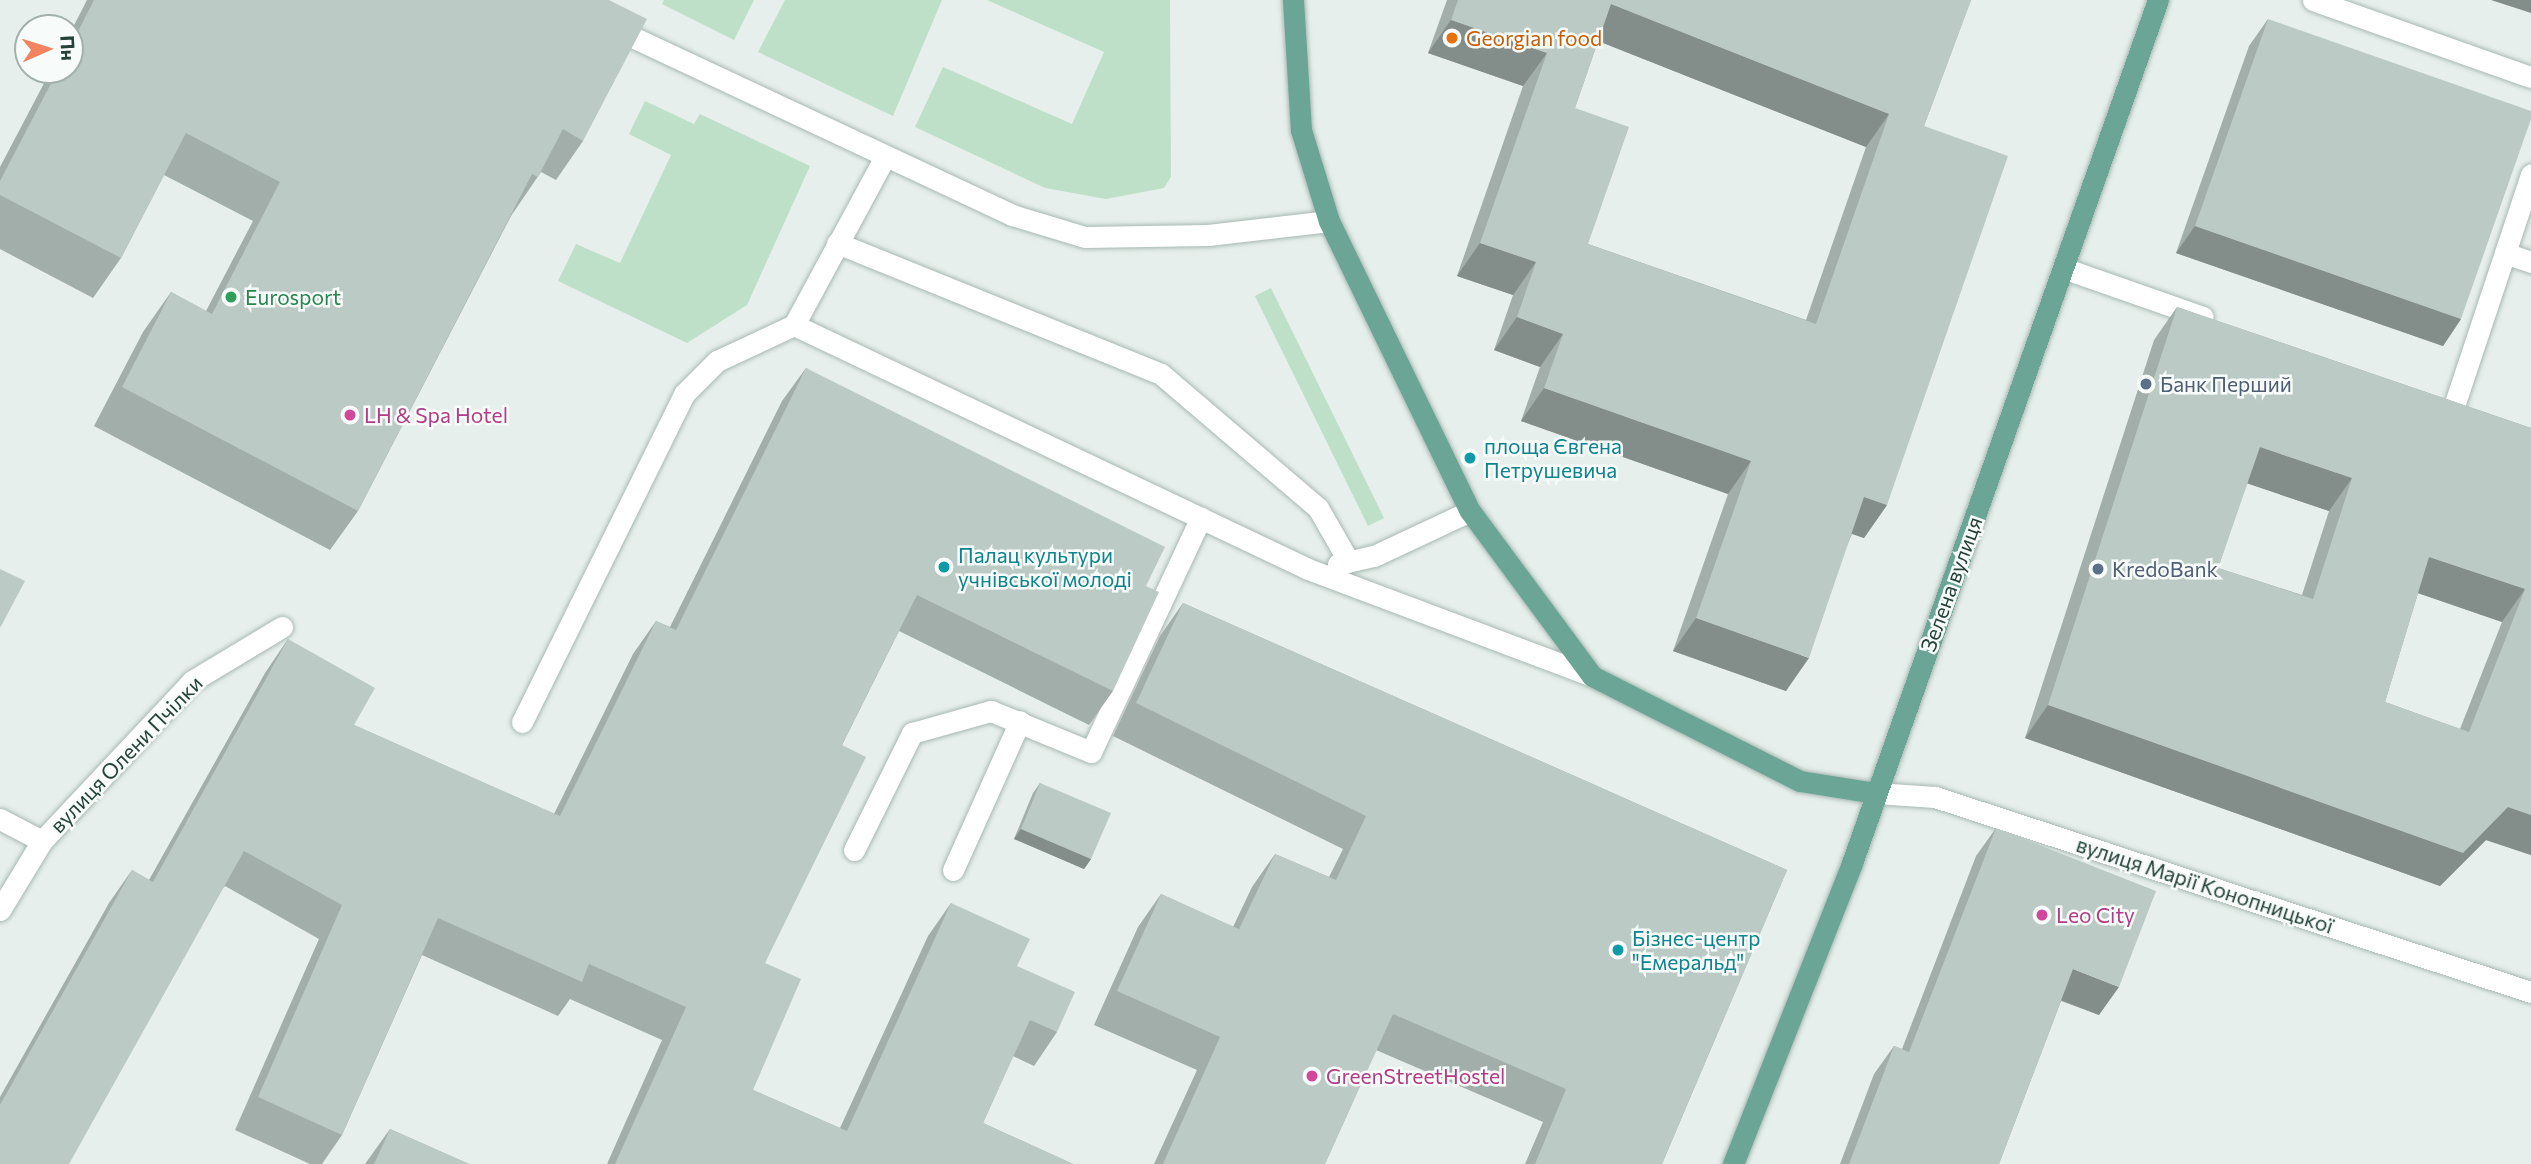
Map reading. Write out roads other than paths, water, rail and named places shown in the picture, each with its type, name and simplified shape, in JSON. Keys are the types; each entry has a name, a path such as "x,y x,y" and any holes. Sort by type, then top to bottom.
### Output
{"main road":[{"path":"1293,0 1301,131 1329,220 1469,511 1592,676 1800,781 1876,793"},
{"name":"Зелена вулиця","path":"1733,1164 1876,793 2158,0"}],"street":[{"path":"2314,0 2531,77"},
{"path":"592,17 1012,215 1085,237 1209,235 1329,220"},
{"path":"522,722 684,394 717,361 794,325 885,157"},
{"path":"2455,403 2531,174"},
{"path":"837,243 1161,374 1318,508 1349,562"},
{"path":"2505,253 2531,262"},
{"path":"2063,268 2223,324"},
{"path":"794,325 1308,569 1592,676"},
{"path":"2429,394 2480,411"},
{"path":"1308,569 1349,562 1469,511"},
{"path":"854,850 912,733 991,711 1091,752 1201,517"},
{"name":"вулиця Олени Пчілки","path":"0,910 42,841 192,681 282,627"},
{"path":"953,870 1020,721"},
{"name":"вулиця Марії Конопницької","path":"1876,793 1935,797 2531,992"},
{"path":"0,819 42,841"}],"place":[{"name":"Georgian food","path":"1452,38"},
{"name":"Eurosport","path":"231,297"},
{"name":"Банк Перший","path":"2146,384"},
{"name":"LH & Spa Hotel","path":"350,415"},
{"name":"площа Євгена Петрушевича","path":"1470,458"},
{"name":"Палац культури учнівської молоді","path":"944,567"},
{"name":"KredoBank","path":"2098,569"},
{"name":"Leo City","path":"2042,915"},
{"name":"Бізнес-центр \"Емеральд\"","path":"1618,950"},
{"name":"GreenStreetHostel","path":"1312,1076"}]}
